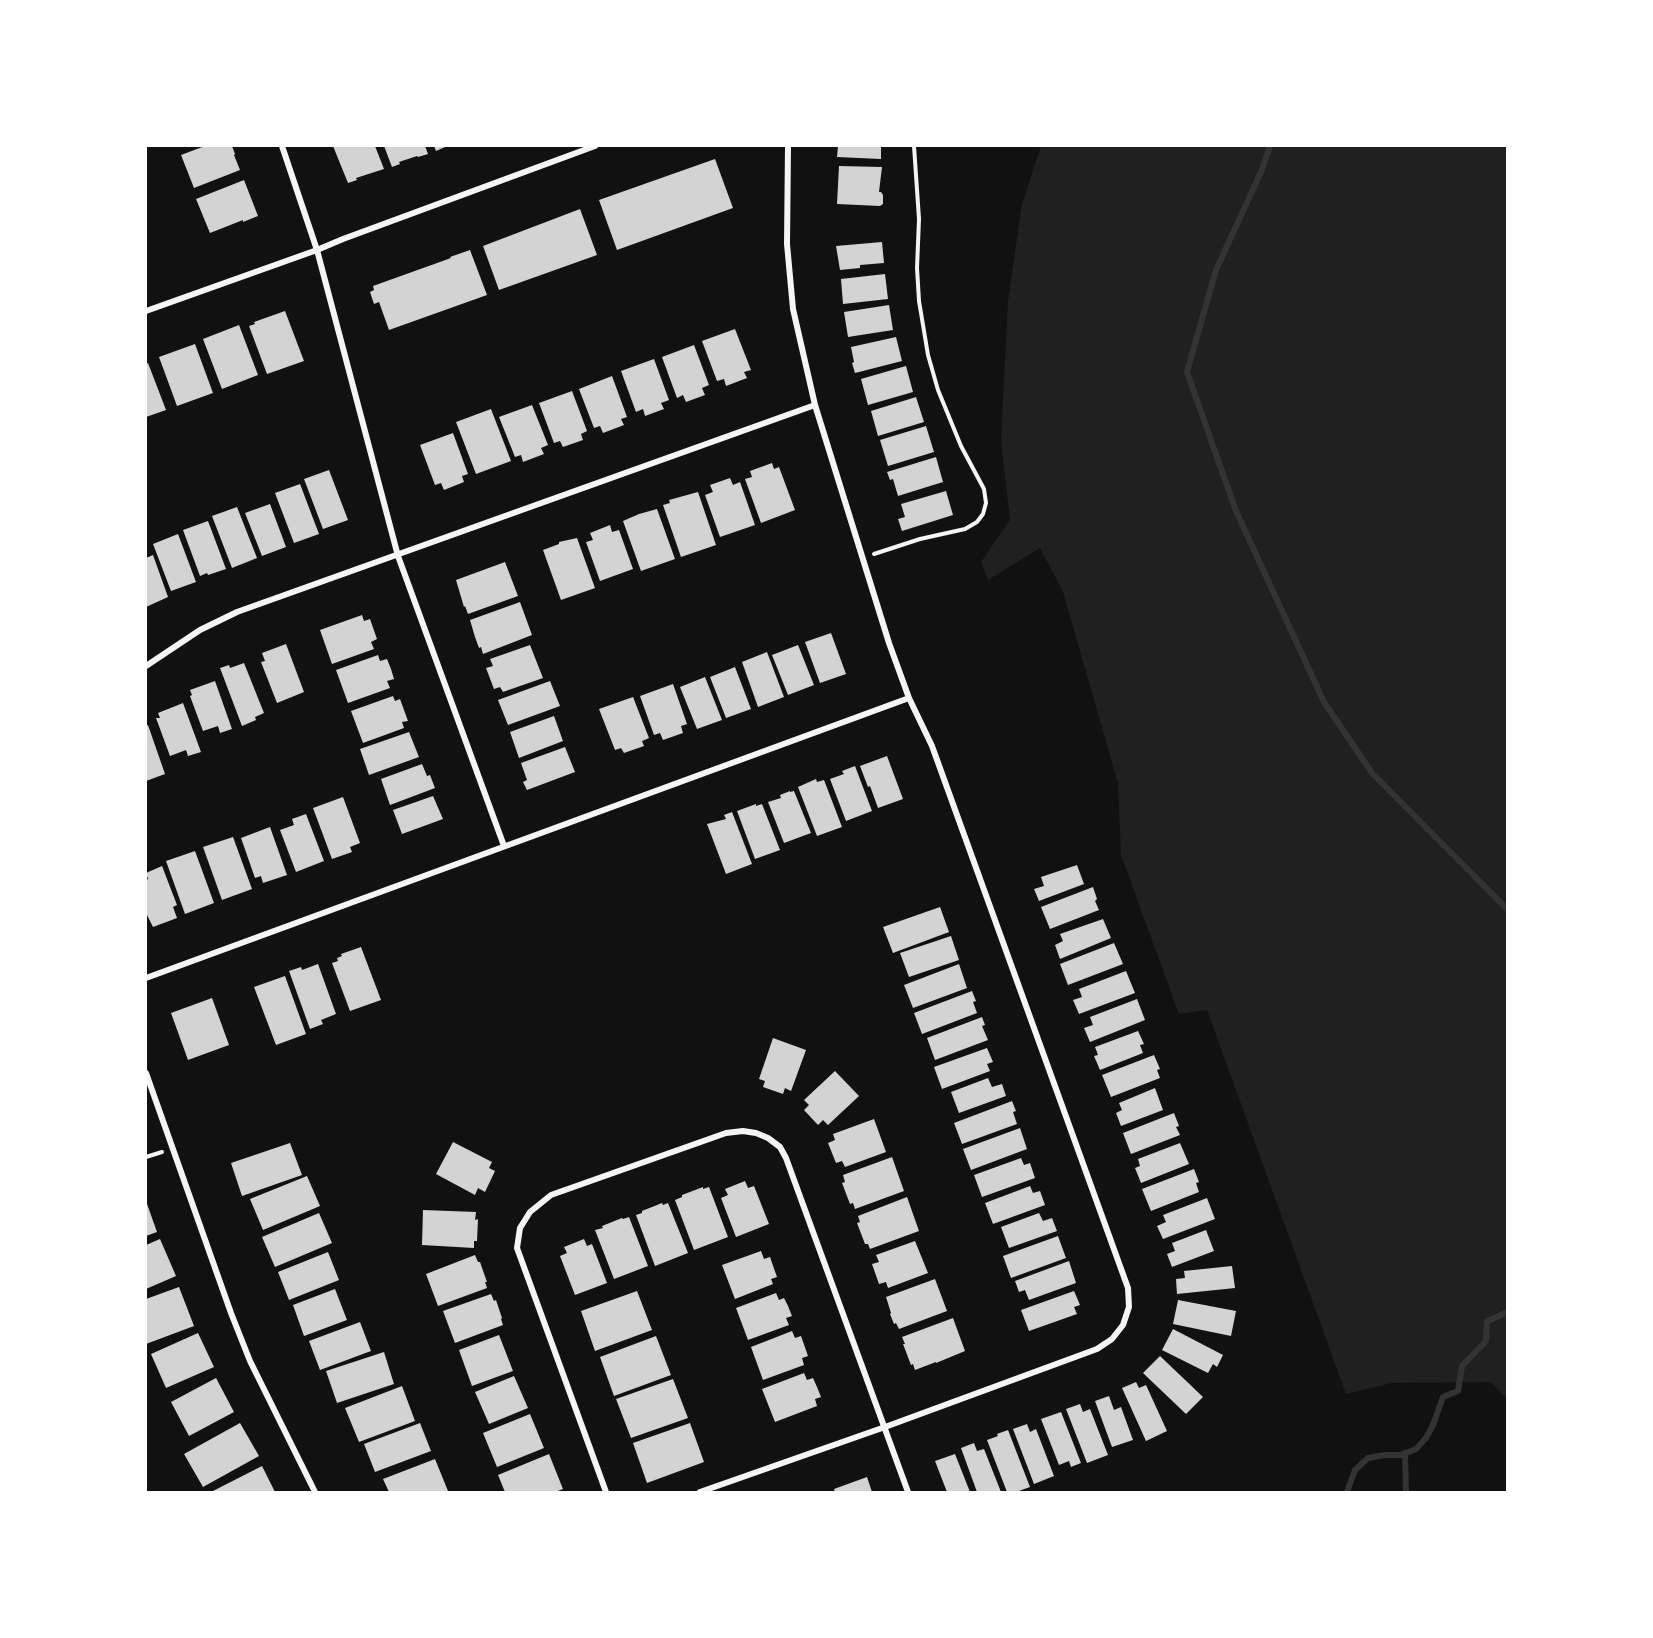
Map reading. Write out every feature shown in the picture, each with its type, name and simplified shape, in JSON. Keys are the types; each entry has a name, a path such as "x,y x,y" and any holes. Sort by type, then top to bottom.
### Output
{"street":[{"path":"282,146 318,250 398,556 504,846"},
{"path":"146,311 318,250 595,146"},
{"path":"700,1492 1097,1349 1118,1332 1129,1307 1128,1288 932,746 909,698 889,643 815,405 793,309 787,244 788,146"},
{"path":"146,666 200,630 237,612 815,405"},
{"path":"146,978 909,698"},
{"path":"146,1073 250,1361 315,1492"},
{"path":"606,1492 517,1248 520,1228 530,1212 551,1195 726,1133 743,1131 768,1138 780,1147 786,1158 909,1492"}],"path":[{"path":"862,558 920,539 965,529 977,522 983,514 986,503 984,489 962,446 938,390 928,356 919,301 917,268 919,219 914,146"}],"shaded area":[{"path":"1041,146 1507,146 1507,1399 1491,1382 1392,1383 1346,1394 1207,1010 1179,1014 1121,855 1118,783 1063,592 1040,548 988,580 981,562 1010,520 1001,441 1008,301 1022,204"}],"building":[{"path":"205,146 232,146 240,170 194,188 181,155"},
{"path":"333,146 375,146 384,169 348,183"},
{"path":"384,146 425,146 428,154 399,162 400,164 392,167"},
{"path":"434,146 444,146 445,147 436,151"},
{"path":"838,146 878,146 881,147 881,159 837,157"},
{"path":"715,159 733,208 617,250 599,200"},
{"path":"839,166 882,167 879,192 883,195 883,204 880,206 837,204"},
{"path":"244,180 258,216 210,233 196,199"},
{"path":"580,209 597,255 499,290 483,246"},
{"path":"882,242 884,263 840,270 836,246"},
{"path":"470,250 487,295 389,330 379,302 374,304 370,292 374,290 373,286"},
{"path":"885,274 888,299 843,304 841,279"},
{"path":"889,305 893,330 848,337 844,312"},
{"path":"285,311 304,361 267,374 249,326"},
{"path":"239,325 258,375 222,389 203,339"},
{"path":"735,329 751,370 744,372 747,378 726,386 724,379 717,381 702,341"},
{"path":"896,337 902,361 855,373 851,347"},
{"path":"195,344 213,393 177,406 159,357"},
{"path":"694,345 709,385 702,388 705,395 686,402 683,395 677,398 662,357"},
{"path":"654,359 669,400 661,403 664,409 645,416 643,409 636,412 621,371"},
{"path":"148,363 166,410 146,417 146,364"},
{"path":"906,366 913,392 868,405 861,379"},
{"path":"612,376 627,417 621,419 624,425 603,433 600,426 594,428 579,389"},
{"path":"572,391 587,431 581,434 583,440 563,447 560,441 554,443 539,403"},
{"path":"916,397 924,422 878,436 871,411"},
{"path":"532,405 548,445 541,448 544,454 523,462 521,455 515,457 499,417"},
{"path":"491,409 511,461 476,474 456,422"},
{"path":"926,426 934,452 888,466 880,440"},
{"path":"453,433 468,474 462,476 464,482 444,490 441,483 435,485 420,445"},
{"path":"936,457 943,482 898,496 893,479 890,480 887,472"},
{"path":"772,463 774,469 779,467 795,510 761,523 745,479 752,477 750,471"},
{"path":"329,470 348,520 323,529 304,479"},
{"path":"730,478 733,485 740,482 755,525 720,537 705,495 713,492 710,485"},
{"path":"300,484 319,534 294,543 275,493"},
{"path":"946,491 953,515 902,531 898,519 905,517 901,504"},
{"path":"698,492 716,545 681,557 663,505 670,503 669,500"},
{"path":"270,504 286,547 262,556 245,513"},
{"path":"237,507 257,558 232,568 212,516"},
{"path":"657,509 675,559 641,571 623,521"},
{"path":"208,521 226,569 200,576 183,530"},
{"path":"610,525 612,532 619,530 633,569 600,581 586,542 593,540 590,533"},
{"path":"178,534 196,582 171,591 153,544"},
{"path":"577,538 595,588 561,600 543,550 559,542"},
{"path":"153,555 168,597 146,607 146,558"},
{"path":"505,562 518,596 468,614 456,580"},
{"path":"520,602 532,635 483,654 470,620"},
{"path":"362,615 364,621 370,619 377,639 371,642 374,649 332,664 320,630"},
{"path":"831,633 846,674 820,683 805,642"},
{"path":"286,644 304,692 277,703 261,662 265,661 262,653"},
{"path":"530,645 543,678 503,692 500,687 494,689 486,668 493,666 490,659"},
{"path":"798,645 814,685 788,695 772,655"},
{"path":"767,652 784,697 758,707 742,662"},
{"path":"378,655 380,661 387,659 391,669 394,679 387,681 390,688 348,703 336,670"},
{"path":"244,663 264,713 255,717 256,720 242,726 220,668 229,665 230,668"},
{"path":"735,667 751,709 726,718 710,677"},
{"path":"705,677 722,720 697,729 680,687"},
{"path":"215,681 232,729 220,733 218,726 203,731 190,696 192,695 190,690"},
{"path":"550,681 560,706 508,725 498,700"},
{"path":"673,684 687,724 681,726 683,733 663,740 660,733 654,735 640,696"},
{"path":"393,696 395,701 400,699 408,721 402,722 404,728 363,743 351,711"},
{"path":"633,697 649,738 642,741 644,746 624,753 621,748 615,750 599,709"},
{"path":"183,703 201,752 188,756 186,750 170,756 156,718 160,718 158,713"},
{"path":"554,716 563,741 519,758 510,732"},
{"path":"148,725 165,774 146,781 146,726"},
{"path":"409,732 419,757 369,775 360,749"},
{"path":"565,747 575,772 527,790 523,782 527,780 521,763"},
{"path":"887,756 903,799 878,808 860,766"},
{"path":"422,764 435,788 390,805 381,779"},
{"path":"855,766 872,811 846,821 830,779 844,774 842,771"},
{"path":"816,779 817,782 824,780 842,827 817,836 798,787"},
{"path":"794,791 811,833 784,843 768,802 781,798 780,795"},
{"path":"433,796 443,819 402,834 393,810"},
{"path":"343,797 360,843 350,847 352,852 332,859 313,808"},
{"path":"756,804 756,806 762,804 780,850 755,859 737,811"},
{"path":"732,812 752,864 726,874 707,824 726,819 724,815"},
{"path":"306,814 324,861 296,872 280,830 294,825 292,819"},
{"path":"270,827 287,875 263,883 261,876 255,878 241,838"},
{"path":"233,837 252,889 222,900 203,847"},
{"path":"195,851 214,903 185,914 166,861"},
{"path":"1077,865 1084,884 1039,901 1034,889 1044,886 1041,877"},
{"path":"162,866 177,905 173,907 177,918 153,927 146,913 146,880 148,879 146,873"},
{"path":"1093,887 1099,910 1050,929 1041,907"},
{"path":"940,907 949,932 893,953 883,927"},
{"path":"1103,919 1111,938 1060,959 1055,945 1063,941 1060,934"},
{"path":"951,936 959,960 909,977 900,953"},
{"path":"1114,943 1123,964 1068,985 1060,964"},
{"path":"361,947 381,1000 350,1011 332,963 338,961 337,958 342,956 341,954"},
{"path":"318,964 336,1014 321,1020 323,1024 310,1029 289,971 301,967 302,970"},
{"path":"959,964 967,988 913,1008 904,985"},
{"path":"1126,971 1135,993 1079,1014 1073,1000 1082,997 1079,989"},
{"path":"285,976 306,1034 276,1045 254,987"},
{"path":"972,991 977,1013 922,1034 914,1013"},
{"path":"212,998 229,1045 188,1060 171,1013"},
{"path":"1137,999 1145,1020 1090,1042 1084,1028 1093,1025 1090,1017"},
{"path":"982,1017 985,1025 982,1026 988,1040 935,1060 927,1038"},
{"path":"1138,1031 1144,1044 1140,1045 1143,1053 1100,1070 1094,1056 1098,1055 1095,1047"},
{"path":"773,1038 806,1050 791,1091 785,1088 783,1094 763,1087 765,1081 759,1079"},
{"path":"987,1048 993,1062 987,1064 990,1071 942,1089 934,1067"},
{"path":"1154,1055 1160,1069 1157,1070 1160,1078 1111,1097 1102,1075"},
{"path":"835,1071 859,1096 828,1125 823,1120 818,1125 804,1110 809,1105 804,1100"},
{"path":"988,1078 992,1087 1002,1084 1006,1096 959,1113 951,1092"},
{"path":"1155,1088 1163,1110 1121,1126 1116,1113 1122,1110 1119,1103"},
{"path":"1012,1101 1017,1124 962,1144 954,1123"},
{"path":"1174,1113 1180,1135 1131,1154 1123,1133"},
{"path":"874,1119 886,1152 845,1167 842,1161 836,1163 828,1143 835,1140 833,1134"},
{"path":"1020,1128 1027,1149 971,1170 963,1149"},
{"path":"453,1142 492,1162 489,1168 495,1171 485,1192 478,1188 475,1195 436,1174"},
{"path":"290,1143 302,1175 242,1196 231,1163"},
{"path":"1180,1143 1189,1164 1141,1183 1135,1168 1140,1166 1138,1159"},
{"path":"892,1157 904,1191 855,1209 853,1203 850,1204 842,1183 845,1182 843,1175"},
{"path":"1021,1158 1024,1165 1030,1163 1035,1178 982,1197 974,1175"},
{"path":"1194,1169 1199,1182 1196,1183 1199,1192 1151,1211 1142,1189"},
{"path":"307,1176 320,1206 263,1230 250,1199"},
{"path":"745,1181 748,1188 754,1186 769,1224 736,1237 721,1198 728,1195 725,1189"},
{"path":"1030,1186 1033,1193 1040,1191 1045,1205 993,1224 985,1203"},
{"path":"703,1187 703,1189 709,1187 728,1237 694,1250 675,1200"},
{"path":"907,1197 919,1231 870,1249 868,1244 865,1244 857,1223 860,1222 858,1216"},
{"path":"1207,1198 1215,1219 1163,1239 1157,1226 1166,1222 1163,1215"},
{"path":"146,1201 157,1232 146,1236"},
{"path":"662,1203 663,1205 668,1203 688,1253 655,1266 636,1215"},
{"path":"423,1210 476,1212 477,1241 474,1241 474,1248 422,1245"},
{"path":"319,1213 332,1243 275,1267 262,1237"},
{"path":"1039,1213 1043,1221 1052,1218 1057,1231 1009,1248 1001,1227"},
{"path":"629,1217 648,1266 614,1279 595,1230"},
{"path":"1206,1230 1214,1251 1172,1267 1167,1254 1175,1251 1172,1243"},
{"path":"1058,1236 1066,1258 1011,1278 1003,1256"},
{"path":"160,1239 176,1276 146,1289 146,1245"},
{"path":"584,1239 587,1246 592,1244 607,1283 575,1295 560,1256 567,1253 564,1247"},
{"path":"915,1241 928,1273 888,1288 886,1282 879,1284 872,1264 879,1262 876,1255"},
{"path":"761,1251 764,1259 770,1257 777,1277 771,1279 773,1284 735,1299 722,1265"},
{"path":"328,1252 339,1280 289,1300 278,1272"},
{"path":"475,1255 480,1262 487,1288 438,1306 426,1274"},
{"path":"1069,1261 1076,1283 1029,1300 1025,1290 1019,1292 1015,1281"},
{"path":"1232,1266 1235,1288 1177,1294 1176,1279 1185,1278 1184,1271"},
{"path":"935,1279 947,1311 899,1329 896,1323 894,1324 886,1297"},
{"path":"179,1287 194,1326 146,1344 146,1299"},
{"path":"335,1289 347,1320 304,1336 293,1305"},
{"path":"637,1291 652,1330 595,1351 581,1311"},
{"path":"1074,1291 1080,1305 1074,1307 1077,1314 1029,1331 1021,1310"},
{"path":"776,1293 779,1300 784,1298 788,1306 792,1316 786,1318 789,1325 748,1340 736,1308"},
{"path":"491,1294 494,1301 496,1300 503,1325 455,1343 443,1311"},
{"path":"1178,1300 1236,1311 1231,1336 1173,1324"},
{"path":"953,1318 965,1351 915,1370 913,1364 911,1365 902,1337"},
{"path":"360,1322 371,1351 320,1370 309,1341"},
{"path":"1173,1329 1223,1355 1217,1367 1213,1364 1208,1373 1162,1350"},
{"path":"792,1331 795,1338 801,1336 808,1356 802,1358 804,1365 763,1380 751,1347"},
{"path":"198,1333 214,1367 166,1388 151,1354"},
{"path":"499,1335 513,1371 472,1386 459,1350"},
{"path":"656,1336 671,1375 614,1396 600,1357"},
{"path":"384,1352 394,1384 337,1403 326,1371"},
{"path":"1160,1356 1203,1397 1186,1414 1143,1373"},
{"path":"804,1373 807,1380 813,1378 821,1397 815,1399 817,1406 775,1422 762,1389"},
{"path":"514,1376 528,1408 489,1424 475,1392"},
{"path":"216,1378 234,1412 189,1436 171,1402"},
{"path":"673,1379 688,1418 631,1438 616,1399"},
{"path":"1136,1382 1139,1388 1146,1385 1167,1431 1146,1441 1122,1388"},
{"path":"402,1386 415,1421 359,1442 345,1408"},
{"path":"1109,1396 1114,1410 1121,1407 1133,1440 1112,1447 1095,1401"},
{"path":"1080,1404 1083,1412 1090,1409 1108,1455 1087,1463 1066,1409"},
{"path":"1061,1412 1081,1463 1071,1467 1069,1461 1059,1465 1041,1419"},
{"path":"530,1414 544,1448 497,1467 483,1433"},
{"path":"240,1423 259,1456 203,1487 184,1454"},
{"path":"420,1423 431,1451 375,1472 364,1444"},
{"path":"690,1423 704,1462 647,1483 633,1443"},
{"path":"1027,1424 1030,1432 1036,1429 1054,1476 1034,1484 1013,1429"},
{"path":"1008,1430 1030,1487 1016,1492 1007,1492 987,1440"},
{"path":"974,1443 977,1451 984,1449 1001,1492 977,1492 961,1448"},
{"path":"549,1454 563,1489 555,1492 505,1492 498,1475"},
{"path":"955,1454 970,1492 947,1492 935,1461"},
{"path":"435,1459 448,1491 389,1492 383,1479"},
{"path":"262,1466 275,1492 211,1492"},
{"path":"867,1477 872,1492 835,1492 834,1489"}],"waterway":[{"path":"1270,146 1261,172 1216,270 1187,372 1236,511 1324,702 1372,773 1508,910"},
{"path":"1347,1492 1355,1470 1368,1458 1401,1455 1416,1449 1426,1438 1443,1397 1458,1391 1462,1366 1486,1341 1487,1321 1508,1312"},
{"path":"1405,1453 1406,1492"}]}
